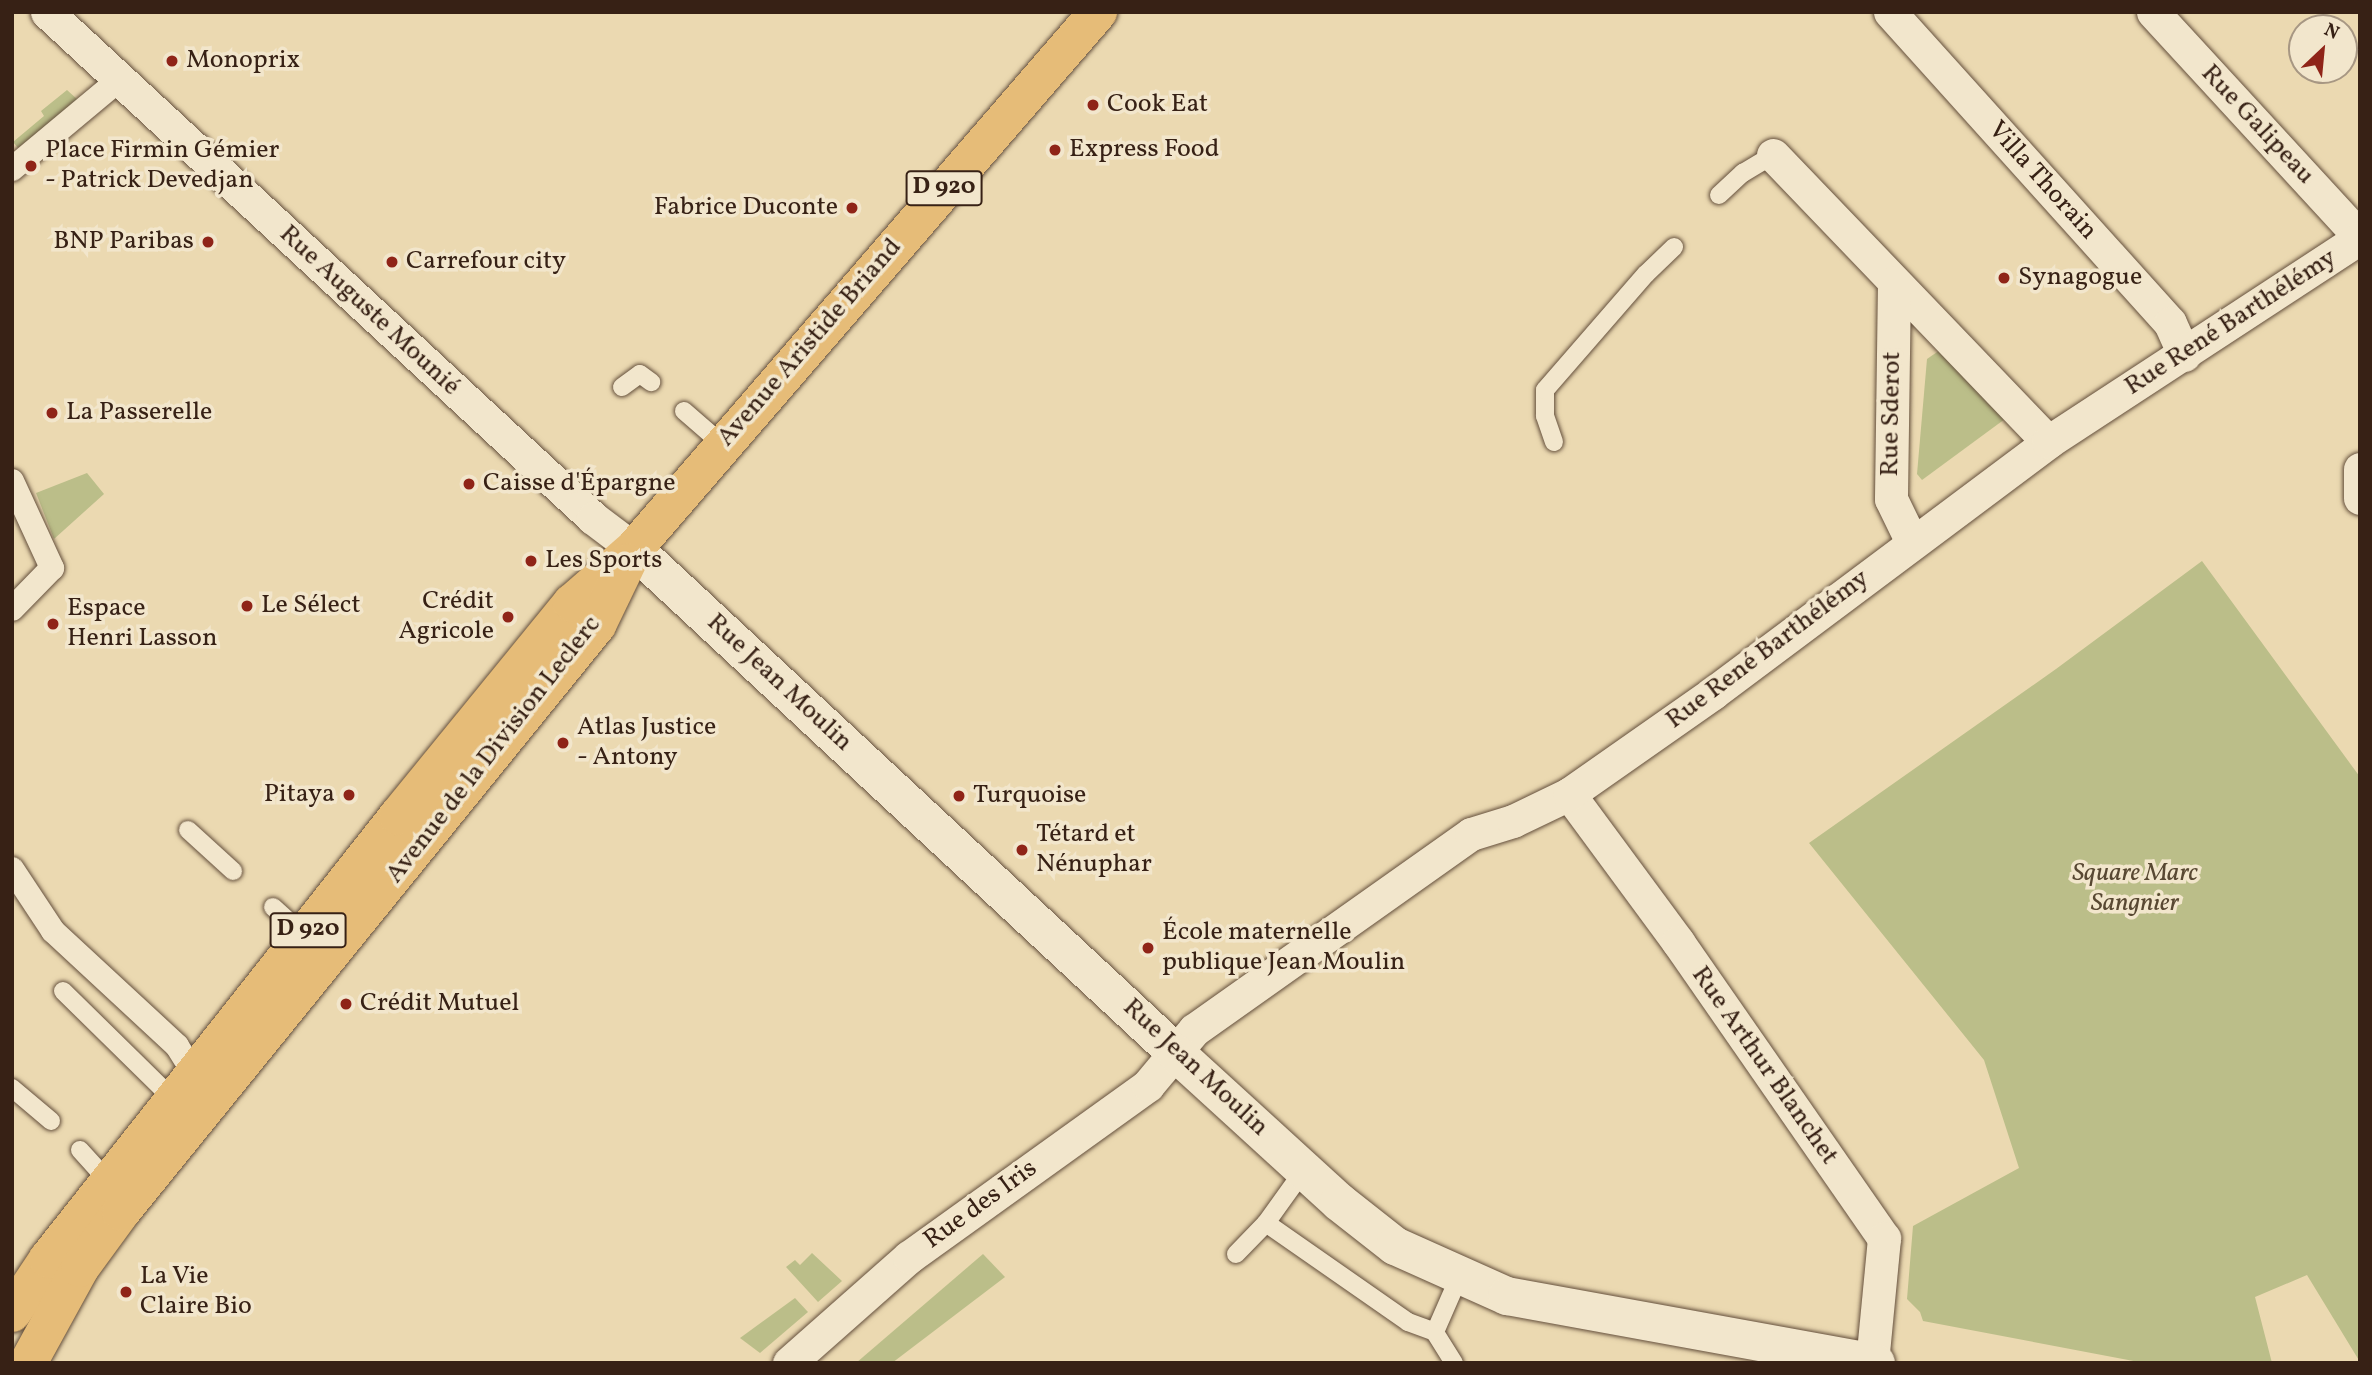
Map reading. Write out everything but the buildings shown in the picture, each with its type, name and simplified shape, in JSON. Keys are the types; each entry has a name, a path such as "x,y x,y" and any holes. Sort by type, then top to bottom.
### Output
{"main road":[{"name":"Avenue Aristide Briand","path":"634,548 1098,12"},
{"name":"Avenue de la Division Leclerc","path":"28,1363 80,1268 304,935 572,603 634,548"},
{"name":"Avenue de la Division Leclerc","path":"12,1313 48,1259 109,1182 186,1110 597,625 634,548"},
{"name":"Rue Jean Moulin","path":"634,548 1177,1054 1339,1202 1395,1246 1459,1277 1507,1296 1874,1362"}],"street":[{"name":"Rue Auguste Mounié","path":"47,12 593,518 634,548"},
{"name":"Villa Thorain","path":"1890,12 2170,323 2185,355"},
{"name":"Rue Galipeau","path":"2153,12 2360,237"},
{"path":"12,169 119,80"},
{"name":"Rue Sderot","path":"1773,155 2048,442"},
{"name":"Rue René Barthélémy","path":"1177,1054 1194,1030 1471,834 1513,821 1569,794 1713,693 2048,442 2185,355 2360,237"},
{"name":"Rue Sderot","path":"1894,282 1891,499 1912,542"},
{"path":"2360,469 2360,498"},
{"path":"12,481 52,568 12,609"},
{"name":"Rue Arthur Blanchet","path":"1569,794 1678,942 1884,1238 1874,1362"},
{"path":"12,870 53,931 177,1046 185,1059"},
{"name":"Rue des Iris","path":"789,1363 909,1257 1148,1084 1177,1054"}],"lane":[{"path":"1719,195 1743,173 1773,155"},
{"path":"1554,442 1545,416 1545,390 1619,304 1674,247"},
{"path":"622,387 640,374 651,382"},
{"path":"684,411 722,444"},
{"path":"188,830 233,871"},
{"path":"273,907 304,935"},
{"path":"63,991 186,1110"},
{"path":"12,1088 51,1121"},
{"path":"80,1150 109,1182"},
{"path":"1236,1254 1266,1223 1304,1170"},
{"path":"1266,1223 1408,1322 1435,1332 1454,1363"},
{"path":"1435,1332 1459,1277"}],"green space":[{"path":"67,90 78,100 18,148 13,142 44,116 41,111"},
{"path":"1940,350 2009,416 1922,480 1917,474 1927,359"},
{"path":"87,473 104,494 54,539 36,493"},
{"name":"Square Marc Sangnier","path":"2202,561 2360,777 2360,1362 2307,1275 2255,1297 2272,1363 2144,1363 1923,1321 1920,1312 1907,1299 1913,1226 2019,1168 1984,1060 1809,843 2056,669"},
{"path":"812,1253 842,1281 818,1302 786,1267 795,1260 800,1265"},
{"path":"983,1254 1005,1277 892,1363 856,1363"},
{"path":"795,1298 808,1312 760,1353 740,1338"}],"place":[{"name":"Monoprix","path":"172,61"},
{"name":"Cook Eat","path":"1093,105"},
{"name":"Express Food","path":"1055,150"},
{"name":"Place Firmin Gémier - Patrick Devedjan","path":"31,166"},
{"name":"Fabrice Duconte","path":"852,208"},
{"name":"BNP Paribas","path":"208,242"},
{"name":"Carrefour city","path":"392,262"},
{"name":"Synagogue","path":"2004,278"},
{"name":"La Passerelle","path":"52,413"},
{"name":"Caisse d'Épargne","path":"469,484"},
{"name":"Les Sports","path":"531,561"},
{"name":"Le Sélect","path":"247,606"},
{"name":"Crédit Agricole","path":"508,617"},
{"name":"Espace Henri Lasson","path":"53,624"},
{"name":"Atlas Justice - Antony","path":"563,743"},
{"name":"Pitaya","path":"349,795"},
{"name":"Turquoise","path":"959,796"},
{"name":"Tétard et Nénuphar","path":"1022,850"},
{"name":"École maternelle publique Jean Moulin","path":"1148,948"},
{"name":"Crédit Mutuel","path":"346,1004"},
{"name":"La Vie Claire Bio","path":"126,1292"}]}
